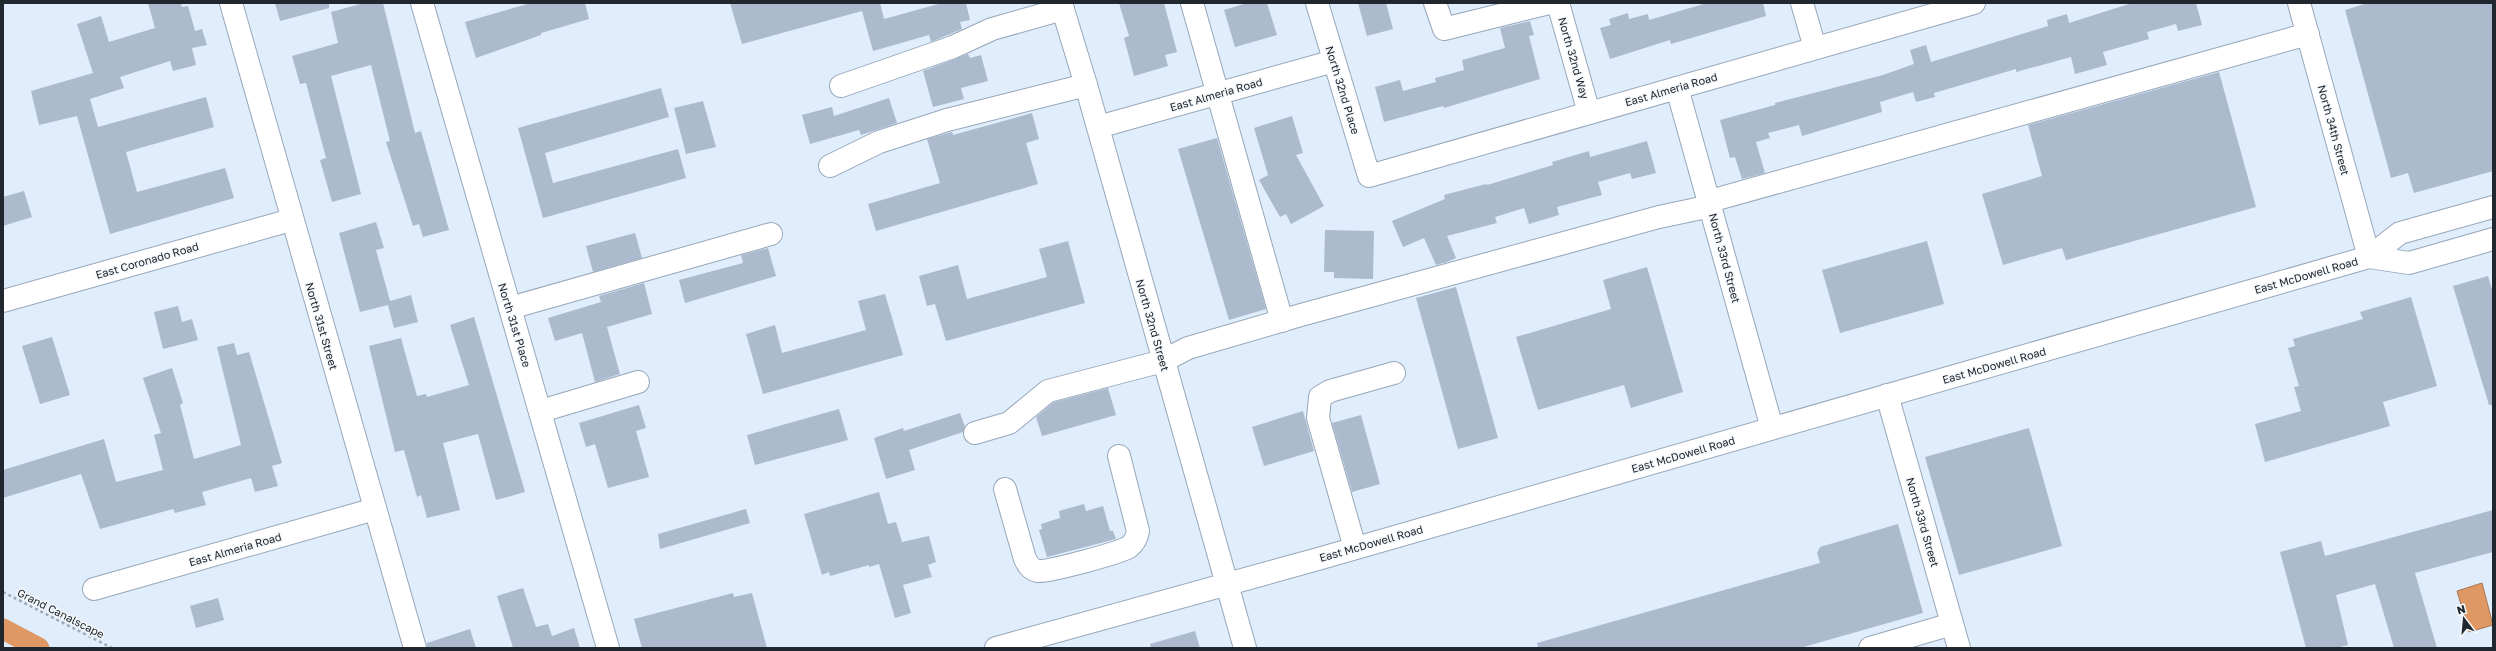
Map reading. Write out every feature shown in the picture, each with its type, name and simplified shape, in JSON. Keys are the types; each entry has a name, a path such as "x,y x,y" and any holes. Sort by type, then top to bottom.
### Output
{"street":[{"name":"North 31st Street","path":"231,3 291,220 415,648"},
{"name":"North 31st Place","path":"422,3 541,411 608,648"},
{"path":"1192,3 1282,321"},
{"name":"North 32nd Place","path":"1316,3 1369,176"},
{"path":"1435,3 1444,29 1549,3"},
{"name":"North 32nd Way","path":"1558,3 1589,112"},
{"path":"1802,3 1815,48"},
{"name":"East Almeria Road","path":"1369,176 1974,3"},
{"name":"North 34th Street","path":"2299,3 2369,257"},
{"path":"841,86 953,47 992,29 1062,6"},
{"name":"North 32nd Street","path":"1062,6 1098,127 1245,648"},
{"path":"975,433 1010,423 1048,391 1163,361 1188,348 1710,204 2308,34"},
{"name":"East Almeria Road","path":"1098,127 1334,61"},
{"path":"830,166 880,142 946,120 1086,85"},
{"name":"North 33rd Street","path":"1677,88 1772,428"},
{"name":"East McDowell Road","path":"996,648 1355,548 2369,257 2400,233 2493,208"},
{"name":"East Coronado Road","path":"3,301 291,220"},
{"path":"510,308 771,234"},
{"name":"East McDowell Road","path":"2369,257 2409,263 2493,239"},
{"path":"1355,548 1318,418 1320,397 1330,391 1394,373"},
{"path":"541,411 638,382"},
{"name":"North 33rd Street","path":"1886,396 1959,648"},
{"path":"1005,489 1025,559 1030,567 1038,571 1118,551 1129,546 1136,539 1138,531 1119,456"},
{"name":"East Almeria Road","path":"94,589 375,509"},
{"path":"1870,648 1952,624"}],"path":[{"name":"Grand Canalscape","path":"3,592 112,648"}],"shaded area":[{"path":"2482,583 2493,625 2469,632 2457,591"}],"building":[{"path":"148,3 181,3 182,7 188,6 195,31 202,29 207,45 192,48 196,65 173,71 170,61 120,77 124,88 90,99 98,127 206,97 214,127 126,152 137,192 225,168 234,198 110,234 77,116 39,125 31,91 93,73 77,24 101,16 109,42 155,28"},
{"path":"275,3 329,3 329,8 280,21"},
{"path":"364,3 383,3 415,133 421,131 449,230 423,237 419,224 413,226 386,142 390,141 371,65 331,76 361,194 332,202 320,160 326,158 306,83 300,84 292,56 338,43 331,12"},
{"path":"531,3 585,3 589,19 541,33 541,35 476,58 465,22"},
{"path":"730,3 880,3 884,19 942,3 966,3 970,20 960,22 962,29 931,42 929,35 873,51 862,11 742,44"},
{"path":"1119,3 1164,3 1177,52 1165,55 1168,66 1134,76 1124,38 1129,36"},
{"path":"1247,3 1267,3 1277,35 1235,47 1224,10"},
{"path":"1358,3 1386,3 1393,29 1367,36"},
{"path":"1707,3 1763,3 1766,16 1671,44 1670,40 1610,59 1600,28 1611,25 1609,19 1628,13 1629,19 1648,14 1649,20"},
{"path":"2132,3 2196,3 2202,25 2178,31 2176,24 2147,32 2149,39 2103,52 2107,65 2075,74 2071,57 2016,72 2016,69 1934,93 1935,97 1916,102 1913,92 1880,102 1882,112 1802,136 1799,125 1768,133 1770,138 1756,142 1765,173 1742,179 1735,157 1730,158 1720,120 1775,105 1775,103 1883,75 1914,64 1910,50 1926,45 1931,62 2048,26 2047,20 2067,14 2069,23"},
{"path":"2368,3 2493,3 2493,171 2414,193 2408,173 2391,178 2345,10"},
{"path":"1530,21 1534,35 1529,36 1540,79 1444,108 1443,106 1384,122 1375,87 1400,80 1403,91 1436,82 1435,78 1464,70 1462,60 1505,48 1500,28"},
{"path":"968,54 970,58 981,55 988,81 961,88 964,99 933,107 923,71"},
{"path":"2219,72 2256,207 2066,260 2062,248 2003,265 1982,194 2042,176 2028,125"},
{"path":"661,88 669,117 545,153 553,183 678,149 686,178 543,218 518,128"},
{"path":"889,98 897,123 861,135 859,130 810,144 802,115 832,107 834,116"},
{"path":"703,101 716,147 686,154 674,108"},
{"path":"1032,113 1039,139 1026,143 1038,184 876,231 868,204 940,183 927,139 952,132 953,135"},
{"path":"1292,116 1303,153 1296,155 1324,206 1291,224 1286,214 1280,217 1259,180 1268,175 1254,128"},
{"path":"1217,138 1266,309 1229,320 1178,149"},
{"path":"1647,141 1656,173 1632,179 1630,173 1598,182 1602,195 1557,207 1559,215 1529,224 1524,208 1495,217 1497,223 1447,236 1456,258 1447,262 1436,265 1424,238 1403,247 1392,221 1445,199 1444,195 1486,184 1487,185 1553,165 1552,162 1589,151 1590,157"},
{"path":"24,191 32,217 3,226 3,197"},
{"path":"376,222 384,248 376,250 390,301 411,295 418,322 394,328 388,305 360,312 339,233"},
{"path":"1325,230 1374,231 1373,279 1334,278 1334,272 1324,272"},
{"path":"635,233 642,258 593,272 586,246"},
{"path":"1068,241 1085,303 946,341 935,304 927,306 919,276 958,265 967,299 1047,277 1039,249"},
{"path":"1927,241 1944,304 1840,333 1822,270"},
{"path":"768,248 776,276 685,303 679,280 743,263 741,255"},
{"path":"1647,267 1683,392 1631,408 1624,385 1538,410 1516,337 1611,309 1603,280"},
{"path":"2488,276 2493,293 2493,405 2489,405 2453,286"},
{"path":"644,283 652,314 607,327 620,374 595,382 582,333 555,341 548,318 601,302 599,296"},
{"path":"1456,287 1498,438 1458,449 1416,298"},
{"path":"885,294 903,355 763,394 746,334 775,325 782,353 866,330 858,301"},
{"path":"2411,297 2437,386 2383,402 2390,426 2265,462 2255,424 2301,411 2294,387 2299,386 2288,348 2295,346 2293,339 2363,319 2360,312"},
{"path":"178,306 182,322 192,319 198,340 163,349 154,312"},
{"path":"474,317 525,492 496,500 478,434 443,443 460,510 427,518 421,495 417,497 404,450 395,452 369,346 401,338 417,396 426,394 427,397 469,385 450,325"},
{"path":"52,337 70,395 40,404 22,346"},
{"path":"234,343 237,355 249,352 282,463 272,466 278,486 255,492 251,478 202,492 206,505 175,513 173,509 100,529 81,474 3,498 3,470 104,439 116,482 163,470 154,435 161,433 143,378 172,368 183,403 180,405 194,459 241,445 217,347"},
{"path":"1108,388 1116,415 1042,436 1036,417 1054,402"},
{"path":"639,405 646,428 636,431 649,477 608,488 595,444 586,447 579,423"},
{"path":"839,409 848,440 755,465 747,435"},
{"path":"1303,411 1314,451 1264,466 1252,427"},
{"path":"960,413 965,427 963,432 909,450 915,470 886,479 874,438 903,428 904,431"},
{"path":"1361,415 1380,484 1352,492 1332,423"},
{"path":"2029,428 2062,546 1959,575 1925,457"},
{"path":"879,492 888,524 896,522 902,542 929,536 936,562 928,565 932,577 903,585 911,613 895,618 879,564 869,567 869,565 830,576 829,572 822,575 804,514"},
{"path":"1084,504 1086,511 1103,506 1110,531 1113,531 1116,539 1047,557 1039,530 1042,529 1041,524 1060,518 1059,511"},
{"path":"746,509 750,523 660,549 658,534"},
{"path":"2493,510 2493,552 2415,573 2437,648 2394,648 2375,584 2336,595 2348,645 2336,648 2306,648 2280,552 2321,541 2325,556"},
{"path":"1898,524 1923,613 1800,648 1538,648 1537,643 1820,563 1817,553 1820,547"},
{"path":"523,588 536,627 548,624 552,636 574,628 580,648 513,648 497,596"},
{"path":"733,593 734,597 752,593 767,648 642,648 634,619"},
{"path":"218,598 224,620 196,628 190,606"},
{"path":"470,629 476,648 427,648 427,643"},
{"path":"1195,631 1200,648 1151,648 1150,644"}],"waterway":[{"path":"3,629 39,648"}]}
